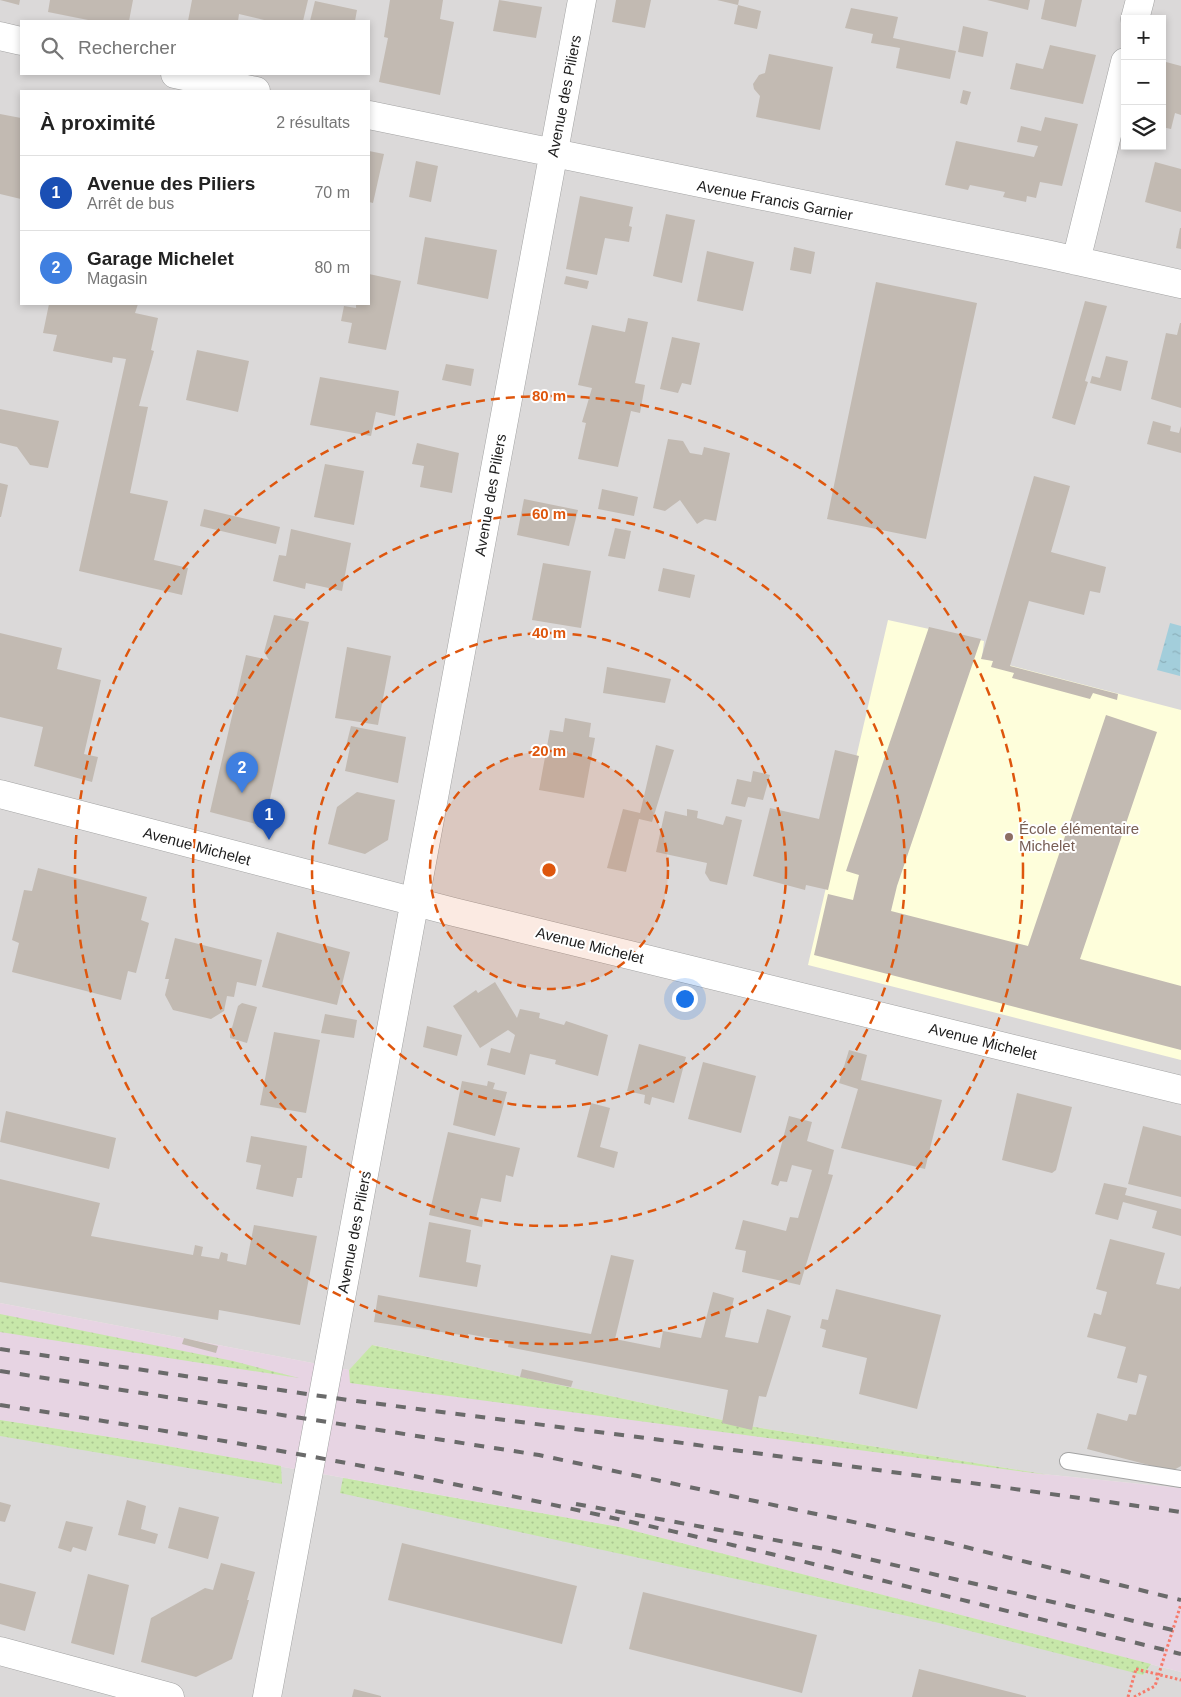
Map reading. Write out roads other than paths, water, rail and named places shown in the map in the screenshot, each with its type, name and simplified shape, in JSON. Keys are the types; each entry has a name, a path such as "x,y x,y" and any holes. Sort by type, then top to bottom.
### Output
{"street":[{"name":"Avenue des Piliers","path":"267,1697 582,0"},
{"path":"1136,15 1140,0"},
{"path":"0,36 20,41"},
{"path":"179,75 251,90"},
{"path":"1076,261 1121,78"},
{"name":"Avenue Francis Garnier","path":"370,115 1181,284"},
{"name":"Avenue Michelet","path":"0,794 415,902 1181,1090"},
{"path":"0,1651 170,1697"}],"lane":[{"path":"1068,1461 1181,1479"}],"water":[{"path":"1170,623 1181,626 1180,676 1157,670"}],"railway":[{"path":"0,1349 348,1400 661,1440 1181,1512"},
{"path":"0,1371 539,1455 933,1539 1181,1600"},
{"path":"0,1405 299,1454 552,1505 762,1552 1181,1654"},
{"path":"576,1504 830,1550 1181,1632"}],"place":[{"name":"Garage Michelet","path":"242,793"},
{"name":"École élémentaire Michelet","path":"1009,837"},
{"name":"Avenue des Piliers","path":"269,840"}]}
